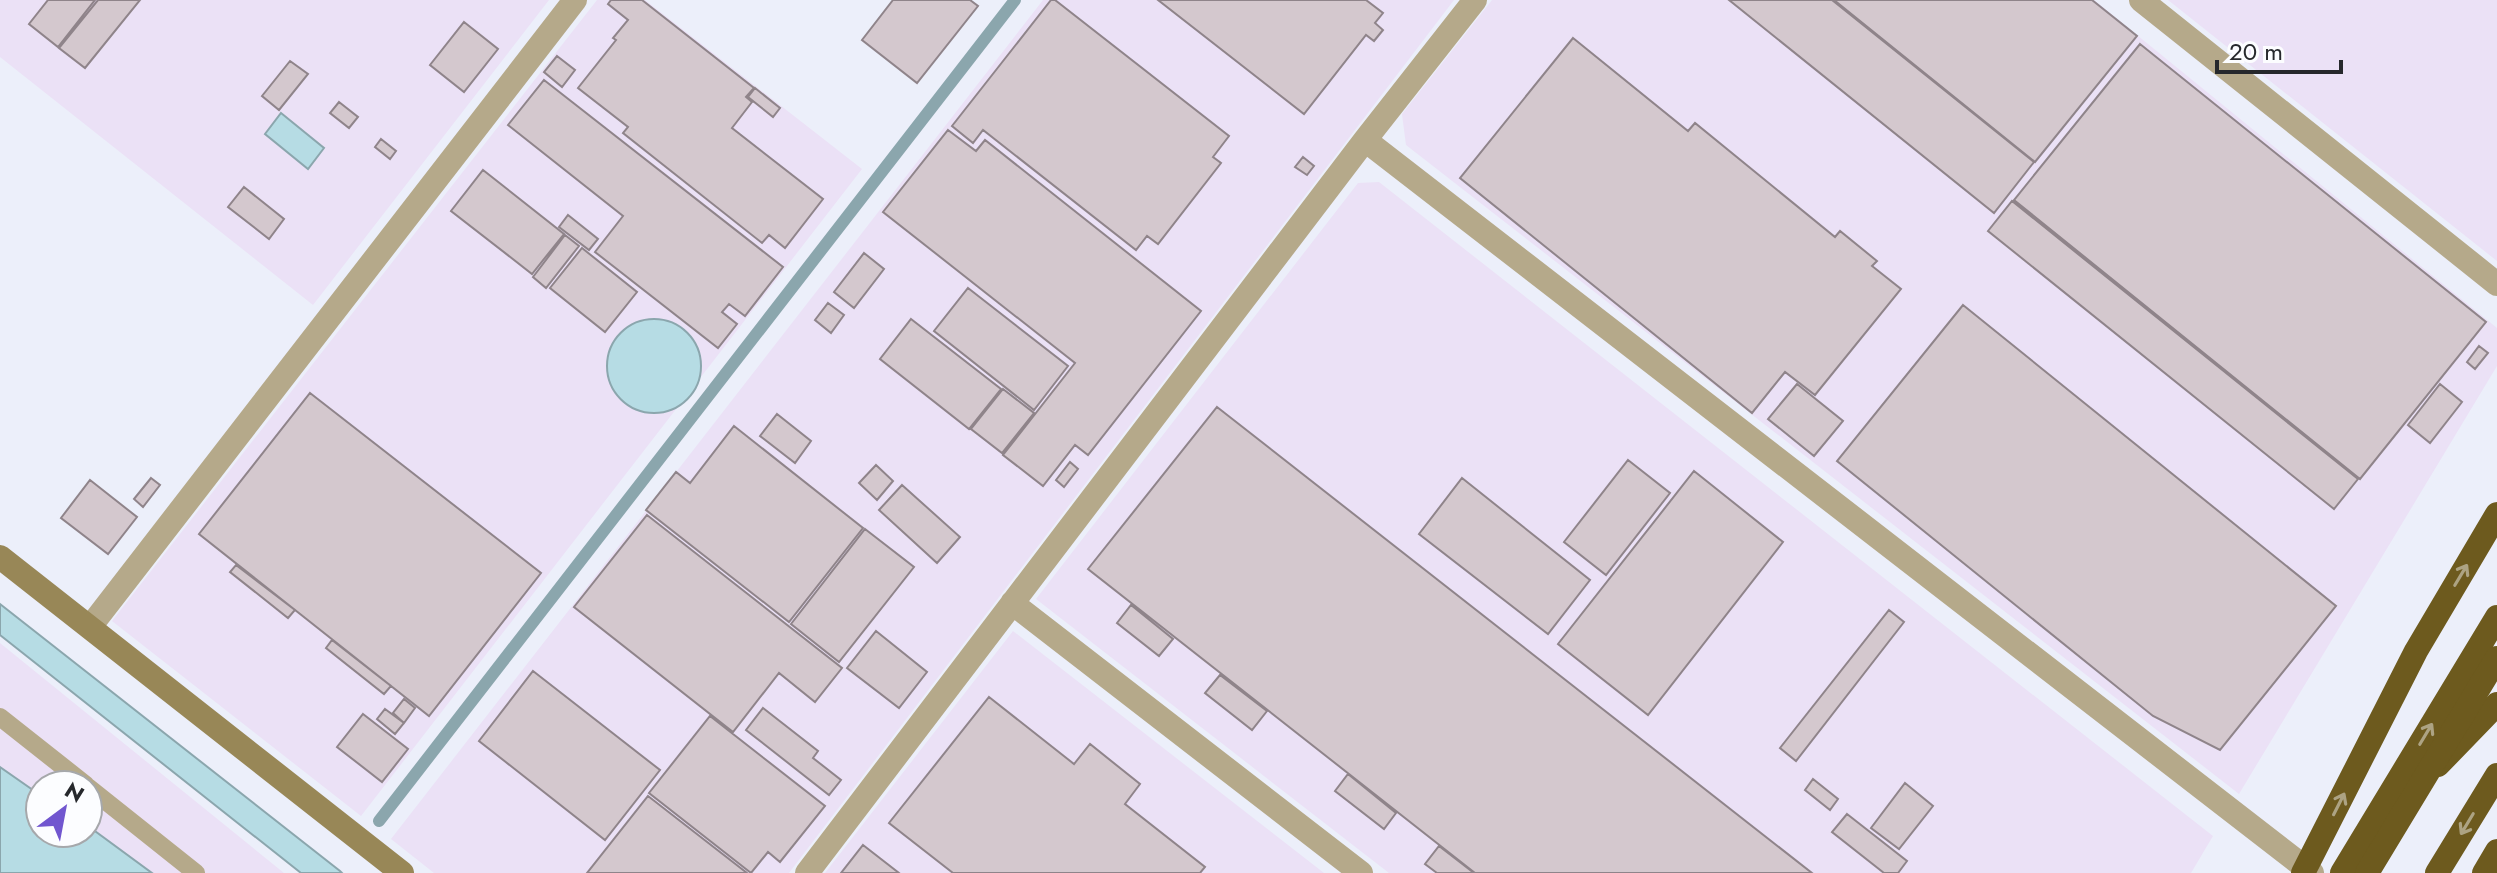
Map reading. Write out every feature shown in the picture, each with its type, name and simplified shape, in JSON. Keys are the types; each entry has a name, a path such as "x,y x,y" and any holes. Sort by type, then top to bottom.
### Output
{"highway":[{"path":"2303,873 2416,651 2497,514"},
{"path":"2342,873 2497,617"},
{"path":"2367,873 2497,658"},
{"path":"2360,843 2497,704"},
{"path":"2437,873 2497,775"},
{"path":"2484,873 2497,851"}],"street":[{"path":"90,627 575,0"},
{"path":"807,873 1475,0"},
{"path":"2141,0 2497,284"},
{"path":"1365,140 2312,873"},
{"path":"0,557 402,873"},
{"path":"1012,603 1361,873"}],"lane":[{"path":"0,717 66,769"},
{"path":"104,800 196,873"}],"shaded area":[{"path":"0,0 549,0 313,305 0,57"},
{"path":"597,0 645,0 862,169 361,816 112,621"},
{"path":"1043,0 1454,0 789,873 434,873 391,839"},
{"path":"1492,0 2094,0 2497,328 2497,366 2239,794 1406,145 1402,114"},
{"path":"2168,0 2497,0 2497,261"},
{"path":"1379,182 2213,836 2191,873 1389,873 1036,599 1358,183"},
{"path":"1013,631 1324,873 825,873"},
{"path":"0,643 284,873 0,873"}],"water":[{"path":"281,113 324,148 308,169 265,134"},
{"path":"654,319 672,322 687,333 698,348 701,366 698,384 687,399 672,410 654,413 636,410 621,399 610,384 607,366 610,348 621,333 636,322"},
{"path":"0,604 342,873 301,873 0,635"},
{"path":"0,767 24,784 24,849 104,849 104,838 152,873 0,873"}],"building":[{"path":"48,0 95,0 58,47 29,24"},
{"path":"98,0 140,0 85,68 59,48"},
{"path":"611,0 642,0 754,88 746,97 752,102 732,128 823,199 785,248 769,235 762,243 623,133 628,127 578,88 628,20 608,4"},
{"path":"893,0 970,0 978,6 917,83 862,40"},
{"path":"1051,0 1055,0 1229,136 1213,157 1221,163 1158,244 1147,236 1136,250 983,130 973,143 952,126"},
{"path":"1158,0 1366,0 1383,13 1375,23 1383,30 1374,41 1366,35 1304,114"},
{"path":"1729,0 1832,0 2034,162 1994,213"},
{"path":"1834,0 2092,0 2137,36 2035,162"},
{"path":"464,22 498,49 464,92 430,65"},
{"path":"1573,38 1688,131 1695,123 1835,237 1840,231 1877,261 1872,266 1901,289 1815,395 1785,372 1752,413 1460,178"},
{"path":"2140,44 2486,322 2360,479 2014,200"},
{"path":"557,56 575,70 562,87 544,72"},
{"path":"290,61 308,74 279,110 262,96"},
{"path":"544,80 783,267 745,316 729,304 722,312 737,324 718,348 595,252 623,216 508,125"},
{"path":"755,88 780,108 773,117 748,97"},
{"path":"339,102 358,117 349,128 330,113"},
{"path":"948,130 976,151 985,140 1201,311 1088,455 1075,445 1043,486 1003,455 1075,363 883,212"},
{"path":"381,139 396,151 390,159 375,147"},
{"path":"1303,157 1314,166 1307,175 1295,167"},
{"path":"483,170 564,234 532,274 451,211"},
{"path":"244,187 284,219 269,239 228,207"},
{"path":"2012,201 2358,479 2334,509 1988,231"},
{"path":"568,215 598,239 589,250 559,227"},
{"path":"565,235 579,246 546,288 533,277"},
{"path":"582,248 637,292 605,332 550,288"},
{"path":"864,253 884,269 854,308 834,292"},
{"path":"968,288 1068,366 1034,410 934,331"},
{"path":"828,303 844,315 831,333 815,320"},
{"path":"1963,305 2336,606 2220,750 2153,716 1837,461"},
{"path":"911,319 1001,389 969,429 880,359"},
{"path":"2479,346 2488,353 2475,369 2467,362"},
{"path":"1797,384 1843,421 1814,456 1768,419"},
{"path":"2440,384 2462,402 2430,443 2408,425"},
{"path":"1003,389 1034,413 1002,453 971,429"},
{"path":"310,393 541,573 429,716 199,534"},
{"path":"1217,407 1812,873 1475,873 1088,569"},
{"path":"777,414 811,441 795,463 760,436"},
{"path":"734,426 863,528 789,622 646,510 676,472 690,483"},
{"path":"1628,460 1670,493 1606,575 1564,542"},
{"path":"1070,462 1078,469 1064,487 1056,480"},
{"path":"876,465 893,481 877,500 859,483"},
{"path":"1694,471 1783,542 1648,715 1558,644"},
{"path":"151,478 160,485 143,507 134,499"},
{"path":"1462,478 1590,580 1548,634 1419,534"},
{"path":"90,480 137,517 108,554 61,518"},
{"path":"902,485 960,537 937,563 879,510"},
{"path":"647,515 842,668 815,702 779,673 733,732 574,607"},
{"path":"865,529 914,567 839,662 791,624"},
{"path":"236,565 295,610 288,618 230,572"},
{"path":"1131,605 1173,639 1159,656 1117,623"},
{"path":"1889,610 1904,622 1796,761 1780,748"},
{"path":"876,631 927,672 899,708 847,668"},
{"path":"332,640 391,686 384,694 326,648"},
{"path":"533,671 660,770 605,840 479,741"},
{"path":"1220,675 1267,711 1252,730 1205,693"},
{"path":"989,697 1074,764 1090,744 1140,784 1125,804 1205,867 1200,873 953,873 889,823"},
{"path":"404,699 415,708 404,723 393,713"},
{"path":"763,708 818,751 813,758 841,780 829,795 746,730"},
{"path":"385,709 404,723 395,734 377,719"},
{"path":"363,714 408,749 382,782 337,747"},
{"path":"710,716 825,806 780,862 768,852 751,873 649,793"},
{"path":"1348,774 1396,813 1384,829 1335,791"},
{"path":"1813,779 1838,799 1830,810 1805,790"},
{"path":"1905,783 1933,806 1899,849 1871,828"},
{"path":"648,796 747,873 587,873"},
{"path":"1847,814 1907,861 1898,873 1884,873 1832,832"},
{"path":"863,845 899,873 841,873"},
{"path":"1439,846 1474,873 1437,873 1425,864"}],"waterway":[{"path":"379,821 1015,0"}]}
